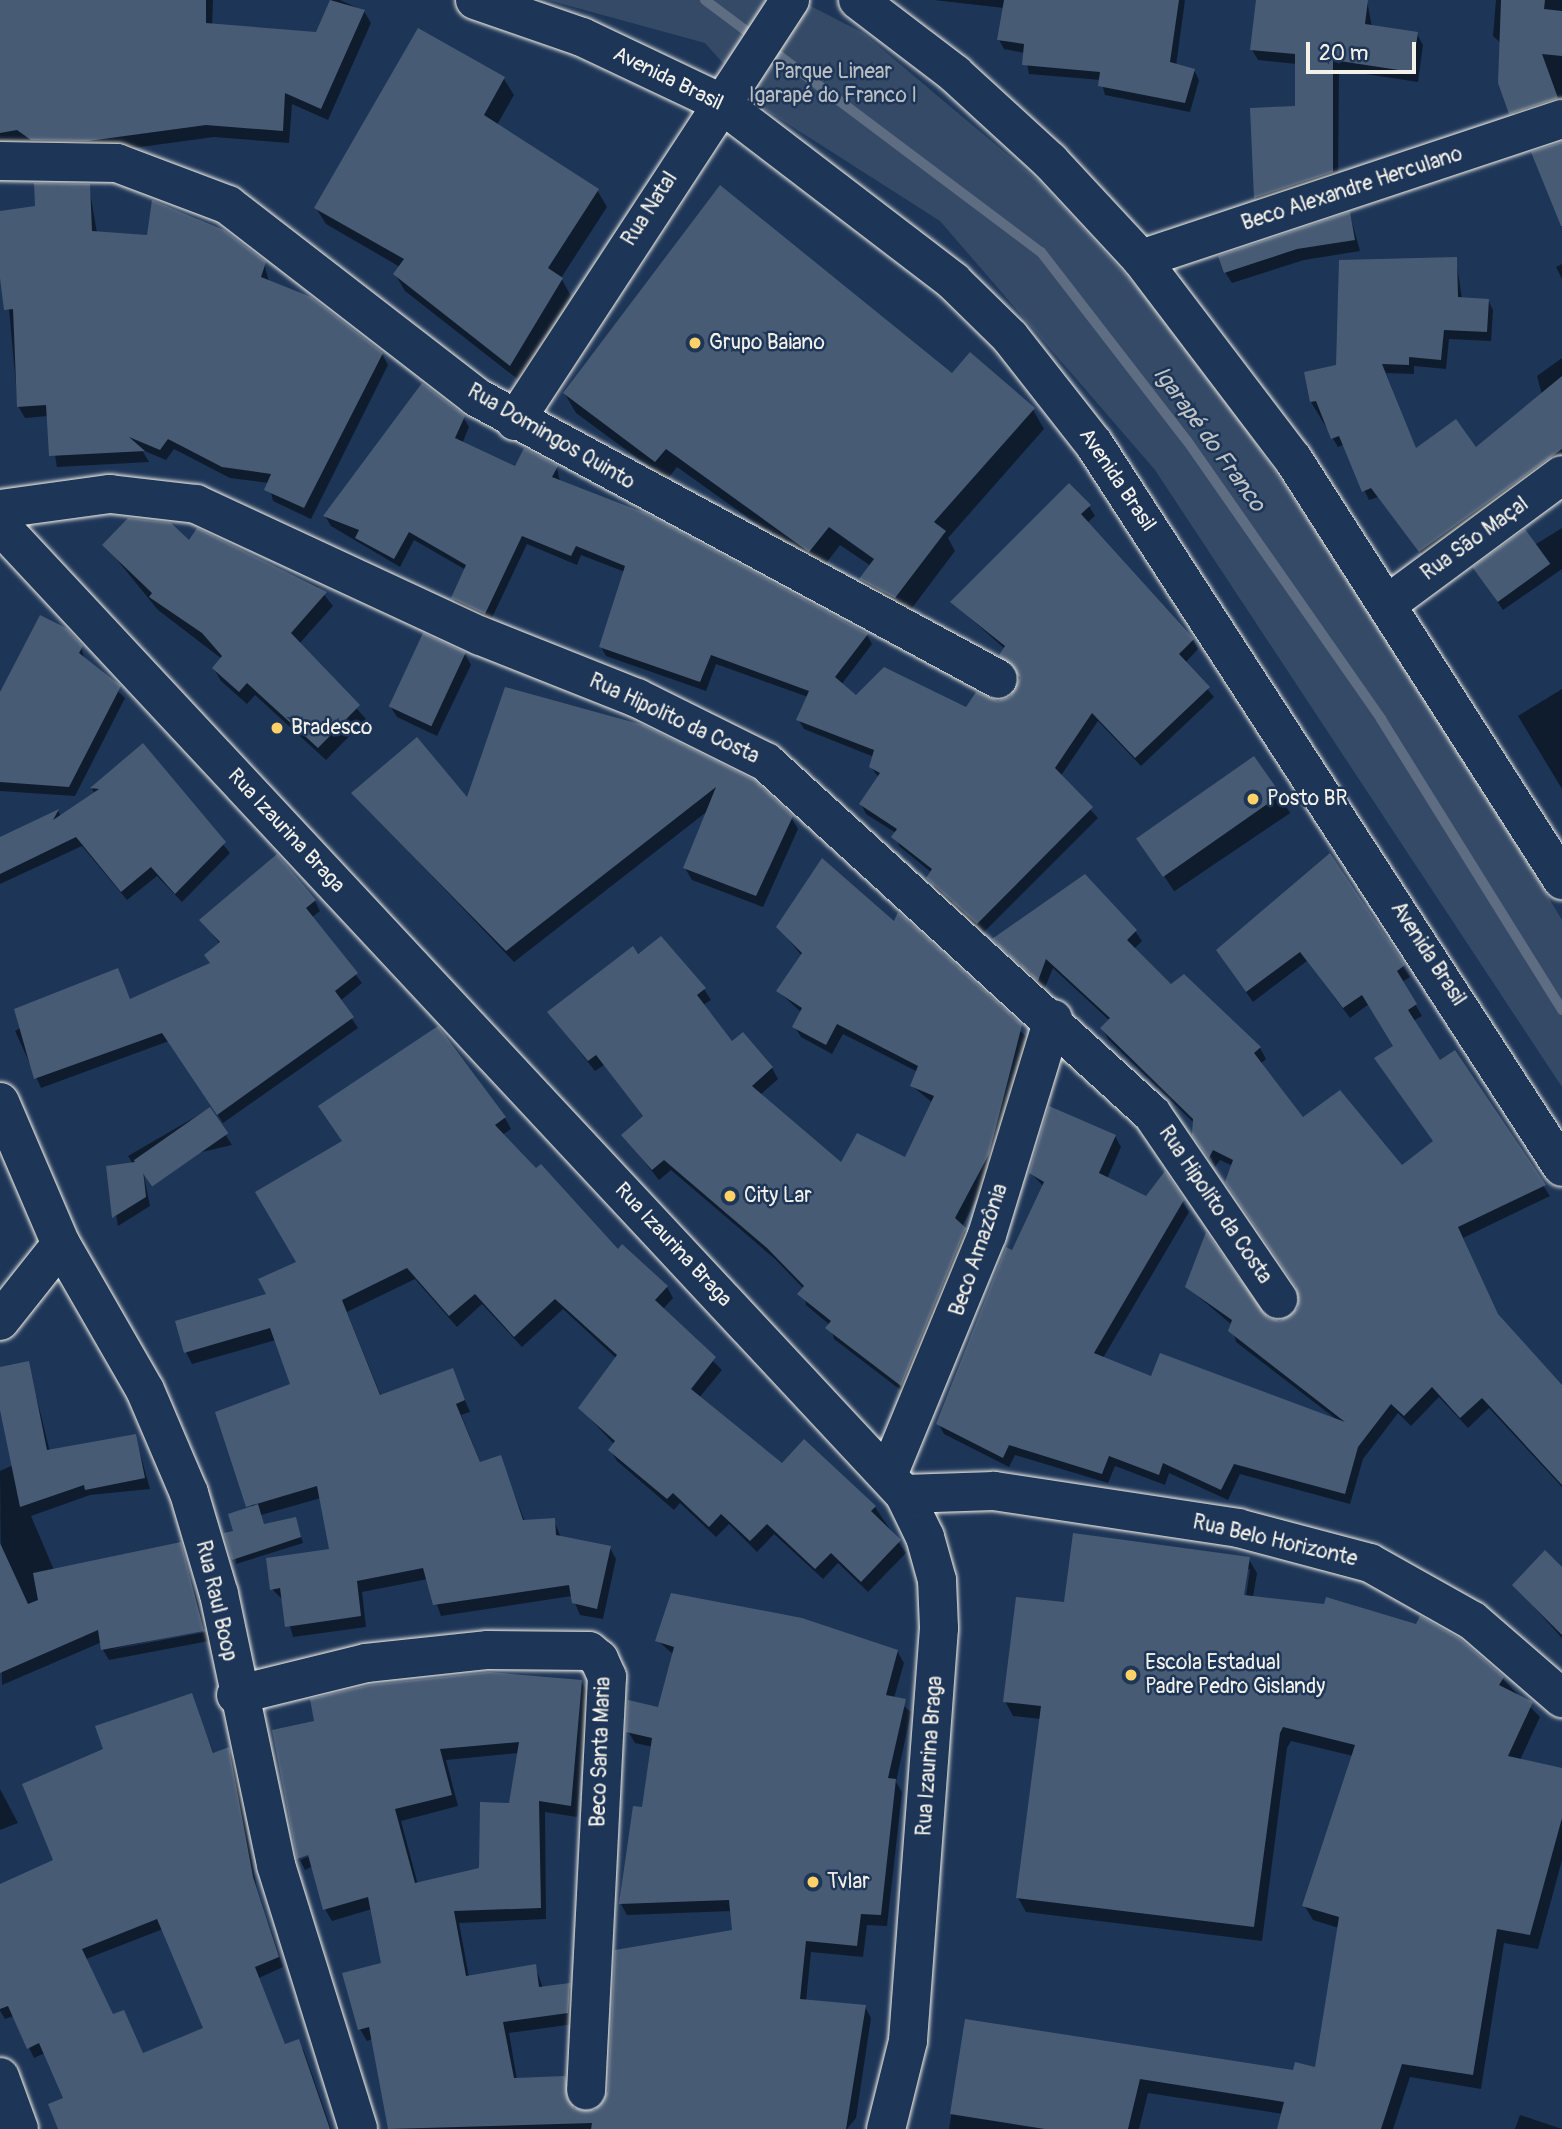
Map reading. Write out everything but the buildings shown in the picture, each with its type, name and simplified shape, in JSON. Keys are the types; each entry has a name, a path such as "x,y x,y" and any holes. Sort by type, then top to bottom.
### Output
{"main road":[{"name":"Avenida Brasil","path":"475,0 582,37 719,102 953,281 1055,389 1562,1167"},
{"path":"858,0 955,74 1050,161 1141,259 1293,458 1389,603 1562,880"},
{"name":"Rua Natal","path":"515,421 719,102 790,1"},
{"name":"Beco Alexandre Herculano","path":"1141,259 1562,119"},
{"name":"Rua Domingos Quinto","path":"0,161 117,163 228,205 515,421 998,679"},
{"name":"Rua São Maçal","path":"1389,603 1562,475"},
{"name":"Rua Hipolito da Costa","path":"0,509 110,494 196,504 481,636 637,698 766,762 1053,1018 1152,1114 1278,1299"},
{"name":"Rua Izaurina Braga","path":"0,525 896,1485 937,1580 939,1628 908,2041 886,2129"},
{"name":"Beco Amazônia","path":"896,1485 987,1235 1053,1018"},
{"name":"Rua Raul Boop","path":"0,1102 61,1244 145,1390 189,1493 219,1594 236,1695 276,1865 358,2129"},
{"path":"0,1321 61,1244"},
{"name":"Rua Belo Horizonte","path":"896,1485 1008,1493 1238,1528 1370,1563 1473,1621 1562,1698"},
{"name":"Beco Santa Maria","path":"236,1695 366,1663 488,1650 589,1651 599,1659 607,1677 586,2090"},
{"path":"0,2077 19,2129"}],"green space":[{"name":"Parque Linear Igarapé do Franco I","path":"548,0 799,0 863,33 1041,183 1158,310 1241,422 1408,666 1562,920 1562,1087 1155,470 940,221 763,108 705,43"}],"waterway":[{"name":"Igarapé do Franco","path":"705,0 1041,252 1188,442 1381,719 1562,1010"}],"place":[{"name":"Grupo Baiano","path":"695,343"},
{"name":"Bradesco","path":"277,728"},
{"name":"Posto BR","path":"1253,799"},
{"name":"City Lar","path":"730,1196"},
{"name":"Escola Estadual Padre Pedro Gislandy","path":"1131,1675"},
{"name":"Tvlar","path":"813,1882"}]}
